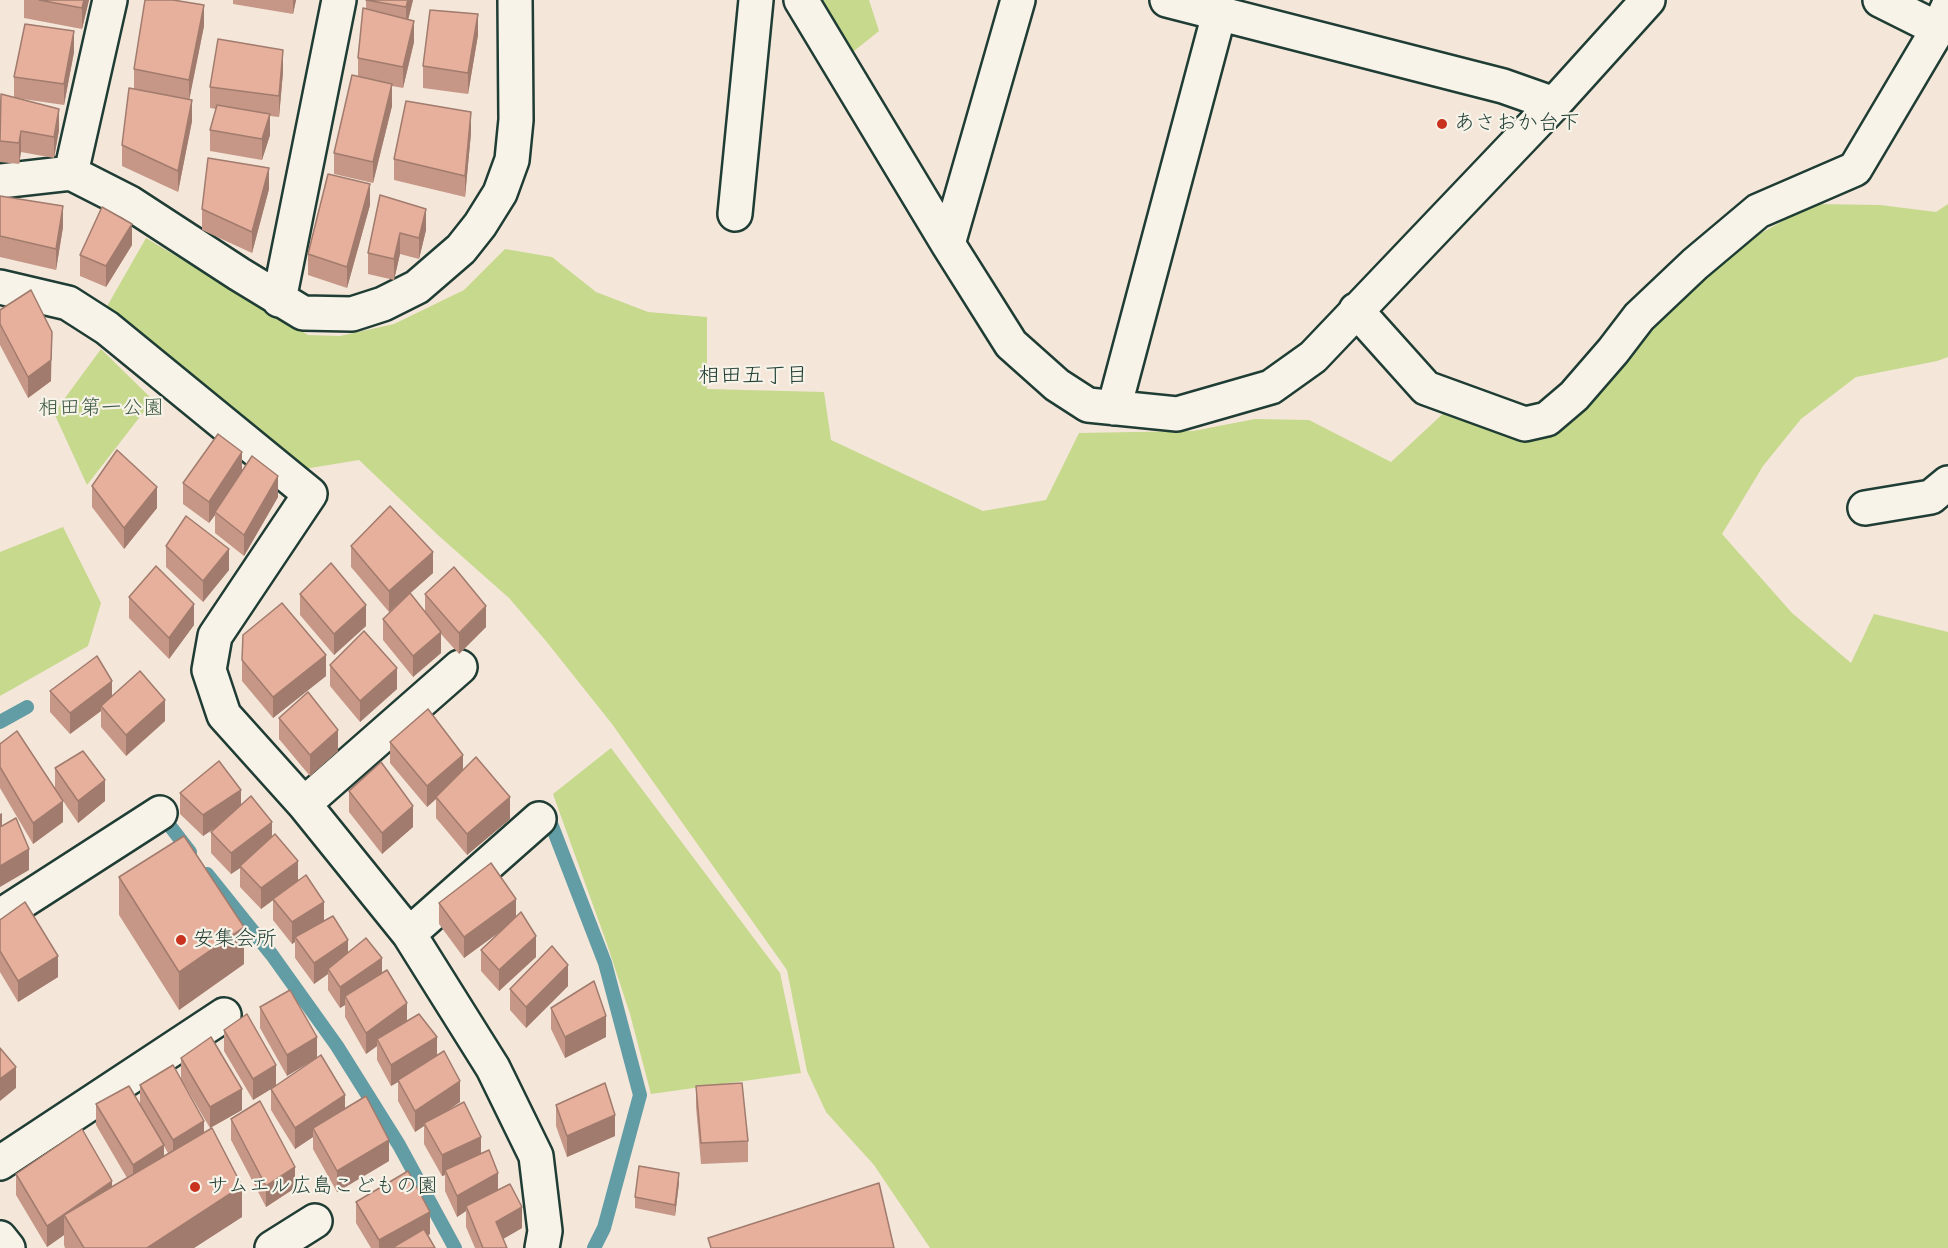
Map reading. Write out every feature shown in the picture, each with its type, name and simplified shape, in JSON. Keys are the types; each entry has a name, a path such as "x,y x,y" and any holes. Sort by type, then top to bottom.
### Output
{"street":[{"path":"71,173 110,0"},
{"path":"279,300 339,0"},
{"path":"0,181 71,173 130,203 279,300 303,313 351,314 383,303 417,287 461,249 480,225 500,193 512,160 516,120 515,0"},
{"path":"735,214 756,0"},
{"path":"801,0 1011,344 1057,385 1088,405 1177,414 1271,387 1313,357 1554,104 1648,0"},
{"path":"948,244 1018,0"},
{"path":"1167,0 1503,86 1554,104"},
{"path":"1356,310 1426,387 1525,424 1547,419 1574,396 1639,317 1695,264 1758,211 1855,169 1943,18 1880,0"},
{"path":"1114,408 1219,14"},
{"path":"0,286 68,303 107,327 310,494 215,636 209,670 224,715 304,804 409,934 493,1068 536,1156 545,1231 542,1248"},
{"path":"1865,508 1931,497 1948,483"},
{"path":"304,804 460,667"},
{"path":"0,916 160,813"},
{"path":"409,934 539,819"},
{"path":"0,1163 224,1015"},
{"path":"273,1248 315,1221"},
{"path":"0,1238 8,1248"}],"green space":[{"path":"819,0 869,0 879,31 849,55"},
{"path":"1813,204 1880,205 1936,212 1948,204 1948,357 1856,377 1801,419 1763,466 1722,534 1792,613 1851,663 1874,614 1948,632 1948,1248 930,1248 874,1165 826,1112 807,1071 787,970 612,724 509,598 359,460 304,469 105,310 146,238 308,335 340,336 394,324 464,290 505,249 552,257 596,292 648,312 707,317 707,389 824,392 831,440 983,511 1046,500 1079,433 1193,431 1255,419 1309,420 1391,462 1447,410 1539,433 1643,332 1716,266 1756,236"},
{"name":"相田第一公園","path":"101,349 153,400 87,485 54,413"},
{"path":"63,527 101,603 88,646 0,696 0,552"},
{"path":"611,748 780,973 801,1073 651,1094 630,1014 553,794"}],"building":[{"path":"39,0 84,0 82,8"},
{"path":"145,0 173,0 204,5 189,80 134,69"},
{"path":"366,0 408,0 406,7"},
{"path":"363,8 414,21 403,67 358,58"},
{"path":"430,10 478,14 468,73 423,66"},
{"path":"25,24 74,31 64,84 14,77"},
{"path":"218,39 283,50 279,96 210,87"},
{"path":"352,75 392,84 373,162 334,153"},
{"path":"129,88 192,100 178,171 122,145"},
{"path":"1,94 59,109 54,137 21,131 19,143 0,141"},
{"path":"406,101 471,112 465,176 394,159"},
{"path":"217,105 270,114 262,139 210,130"},
{"path":"208,158 269,168 252,232 202,209"},
{"path":"328,174 370,184 347,267 308,254"},
{"path":"380,195 426,209 419,238 400,233 394,259 368,253"},
{"path":"0,196 63,206 56,249 0,236"},
{"path":"102,207 132,224 106,266 80,255"},
{"path":"31,290 52,332 51,360 28,377 0,324 0,310"},
{"path":"218,434 242,452 209,502 183,483"},
{"path":"117,450 157,487 124,528 92,486"},
{"path":"252,456 278,476 244,535 215,512"},
{"path":"390,506 433,552 389,591 351,546"},
{"path":"186,516 229,549 203,581 166,546"},
{"path":"331,563 366,605 334,634 300,594"},
{"path":"156,566 194,604 169,638 129,597"},
{"path":"454,567 486,606 459,633 425,594"},
{"path":"410,593 441,632 413,656 383,619"},
{"path":"282,603 326,655 273,697 242,660 243,635"},
{"path":"364,631 397,668 360,701 330,665"},
{"path":"97,656 112,681 70,713 50,691"},
{"path":"140,671 165,700 126,735 101,706"},
{"path":"308,692 338,730 310,755 279,718"},
{"path":"428,709 463,755 427,786 390,742"},
{"path":"17,731 63,801 33,823 0,767 0,744"},
{"path":"83,751 105,780 78,801 55,768"},
{"path":"476,757 510,797 467,834 436,797"},
{"path":"219,761 241,790 203,815 180,793"},
{"path":"381,762 413,806 382,833 349,791"},
{"path":"251,796 272,822 231,853 211,832"},
{"path":"16,818 29,849 0,866 0,827"},
{"path":"275,834 298,861 261,888 240,866"},
{"path":"184,836 244,927 179,972 119,877"},
{"path":"491,863 516,899 464,937 439,903"},
{"path":"306,875 324,902 292,922 273,899"},
{"path":"25,902 58,956 18,981 0,951 0,920"},
{"path":"521,912 536,936 499,970 481,950"},
{"path":"333,916 348,940 314,963 295,937"},
{"path":"366,938 382,958 340,987 328,969"},
{"path":"552,946 568,965 526,1007 510,989"},
{"path":"387,970 407,1003 366,1033 345,996"},
{"path":"594,981 606,1016 565,1037 551,1008"},
{"path":"290,990 317,1037 287,1055 260,1007"},
{"path":"247,1014 276,1065 253,1079 224,1030"},
{"path":"419,1014 437,1037 391,1065 377,1039"},
{"path":"211,1037 242,1089 210,1107 181,1058"},
{"path":"0,1048 16,1067 0,1079"},
{"path":"444,1051 460,1081 415,1111 398,1080"},
{"path":"321,1055 345,1095 295,1128 271,1089"},
{"path":"173,1065 204,1121 173,1140 140,1085"},
{"path":"605,1083 615,1115 567,1136 556,1105"},
{"path":"742,1083 748,1141 701,1143 696,1086"},
{"path":"129,1086 164,1145 133,1165 96,1104"},
{"path":"366,1096 389,1140 337,1171 313,1128"},
{"path":"260,1101 295,1167 266,1186 231,1119"},
{"path":"464,1102 481,1137 442,1155 424,1123"},
{"path":"212,1128 242,1186 147,1248 84,1248 64,1215"},
{"path":"82,1129 112,1181 47,1226 16,1174"},
{"path":"489,1150 498,1173 457,1196 445,1170"},
{"path":"639,1166 679,1173 675,1205 635,1197"},
{"path":"408,1171 430,1212 379,1240 356,1202"},
{"path":"879,1183 894,1248 711,1248 708,1238"},
{"path":"510,1184 522,1207 496,1222 507,1248 483,1248 466,1206"},
{"path":"424,1229 435,1248 392,1248"}],"waterway":[{"path":"0,722 27,707"},
{"path":"160,813 190,852"},
{"path":"552,826 605,963 640,1095 604,1228 594,1248"},
{"path":"207,874 272,955 337,1046 399,1145 455,1248"}],"place":[{"name":"あさおか台下","path":"1442,124"},
{"name":"安集会所","path":"181,940"},
{"name":"サムエル広島こどもの園","path":"195,1187"}],"district":[{"name":"相田五丁目","path":"753,376"}]}
